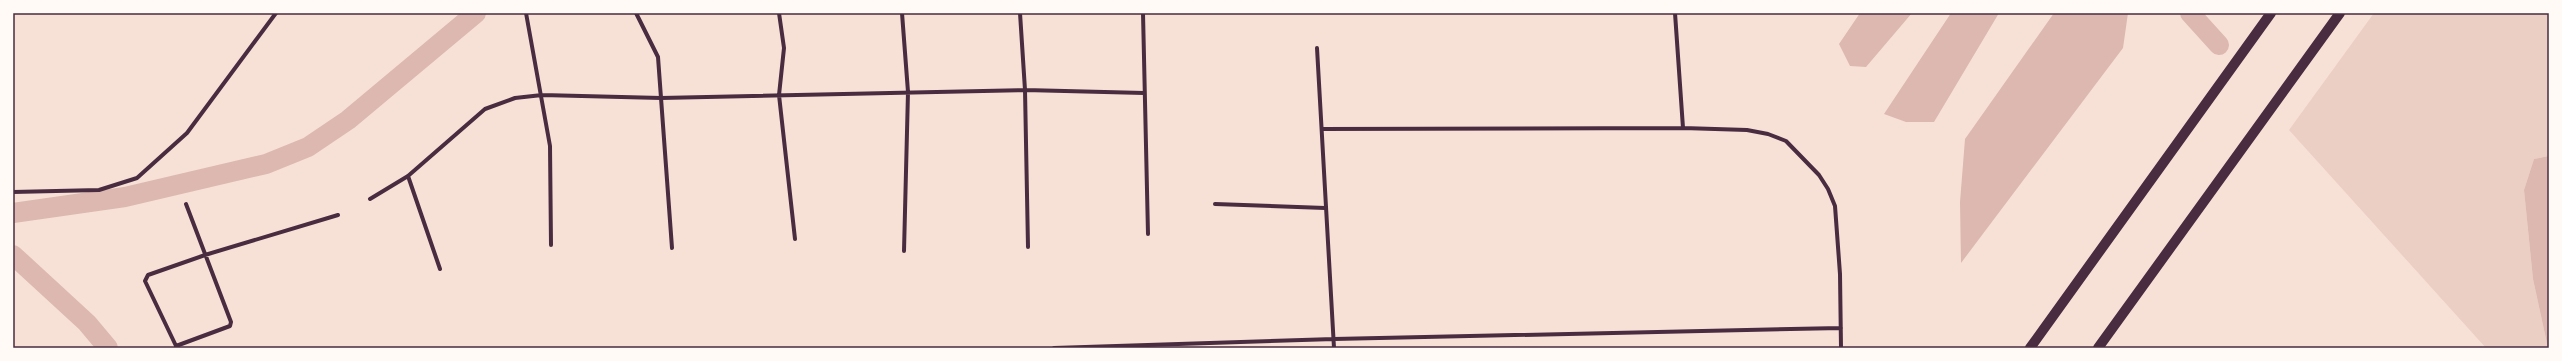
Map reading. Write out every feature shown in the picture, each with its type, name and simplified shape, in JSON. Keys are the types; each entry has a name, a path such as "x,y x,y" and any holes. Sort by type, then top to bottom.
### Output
{"main road":[{"path":"2030,348 2271,13"},
{"path":"2098,348 2340,13"}],"street":[{"path":"13,192 99,190 137,178 187,133 276,13"},
{"path":"526,13 550,146 551,245"},
{"path":"636,13 658,57 672,248"},
{"path":"779,13 784,48 779,95 795,239"},
{"path":"902,13 908,92 904,251"},
{"path":"1020,13 1025,90 1028,247"},
{"path":"1143,13 1148,234"},
{"path":"1675,13 1683,128"},
{"path":"1316,48 1334,348"},
{"path":"370,199 408,176 485,109 515,98 542,95 661,98 1025,90 1144,93"},
{"path":"1322,129 1683,128 1747,130 1768,134 1786,141 1818,175 1828,189 1835,206 1840,274 1841,348"},
{"path":"408,176 440,269"},
{"path":"186,204 205,255 231,324 177,347 145,281 148,275 205,255 338,215"},
{"path":"1215,204 1325,208"},
{"path":"1054,348 1334,339 1841,328"}],"shaded area":[{"path":"1860,13 1912,13 1866,67 1850,66 1839,44"},
{"path":"1951,13 1999,13 1934,122 1906,122 1884,114"},
{"path":"2054,13 2128,13 2123,48 1961,263 1960,202 1965,139"},
{"path":"2374,13 2549,13 2549,156 2534,159 2524,190 2533,279 2548,348 2486,348 2289,130"},
{"path":"2549,156 2548,348 2533,279 2524,190 2534,159"}],"waterway":[{"path":"13,213 125,197 266,164 308,147 348,120 476,13"},
{"path":"2190,13 2219,45"},
{"path":"13,255 87,323 108,348"}]}
